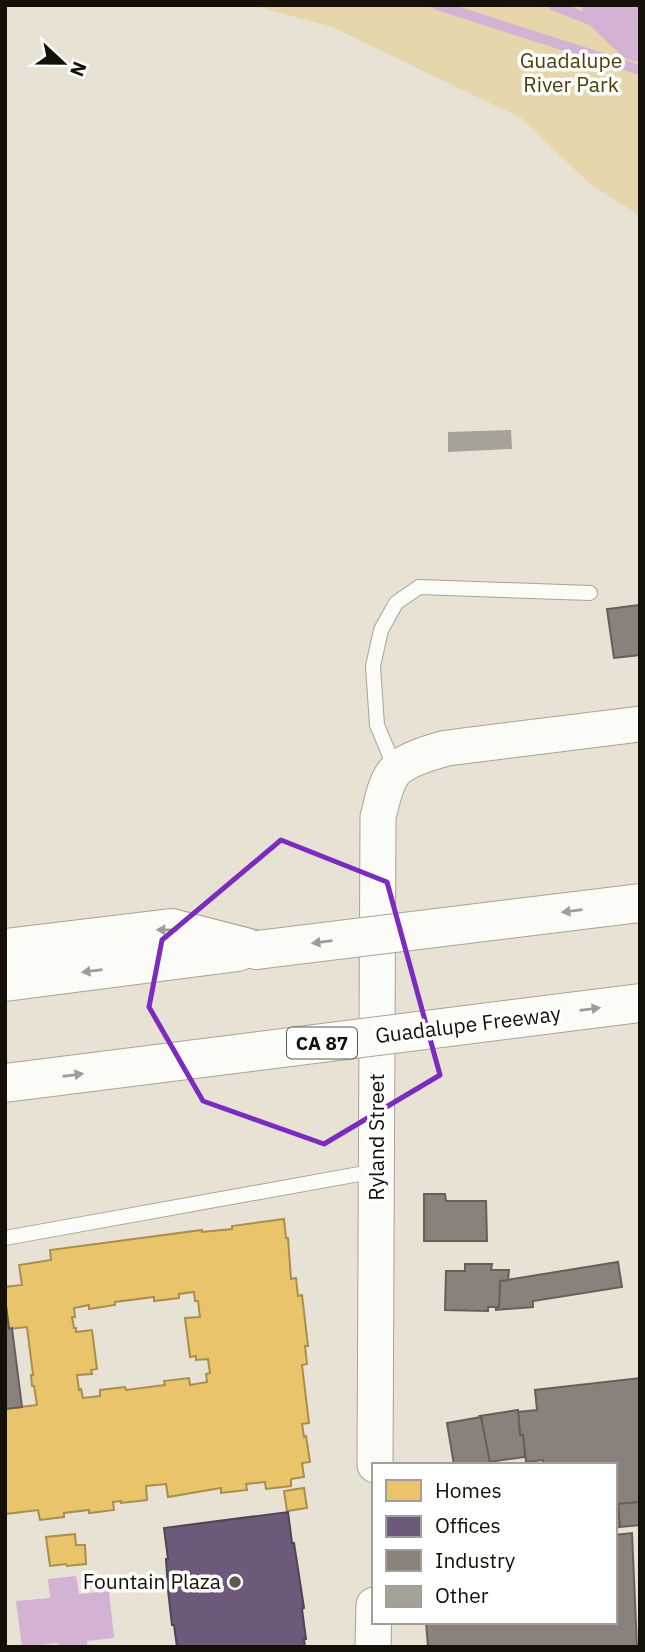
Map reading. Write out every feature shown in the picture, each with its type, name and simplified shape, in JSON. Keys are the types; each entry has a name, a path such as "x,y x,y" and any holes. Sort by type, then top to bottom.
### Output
{"highway":[{"path":"5,982 640,903"},
{"path":"5,948 171,928 257,950"},
{"name":"Guadalupe Freeway","path":"5,1083 640,1003"}],"street":[{"path":"396,771 421,755 447,748 640,724"},
{"name":"Ryland Street","path":"375,1463 378,817 385,790 396,771"},
{"path":"373,1647 374,1624"}],"lane":[{"path":"396,771 377,725 373,666 381,629 396,603 419,587 590,593"},
{"path":"5,1238 377,1171"}],"highlighted area":[{"path":"281,840 387,882 440,1075 324,1144 203,1101 149,1007 162,940"}],"green space":[{"name":"Guadalupe River Park","path":"250,5 640,5 640,218 590,184 521,118 332,27"}],"shaded area":[{"path":"76,1576 79,1594 109,1591 114,1638 87,1641 87,1647 59,1647 58,1643 22,1647 16,1601 50,1598 48,1579"}],"building: Homes":[{"path":"284,1219 291,1279 296,1278 298,1296 302,1295 308,1346 305,1346 307,1364 302,1365 309,1423 302,1424 310,1462 302,1463 304,1477 291,1479 291,1486 266,1489 265,1482 246,1484 247,1490 221,1493 221,1488 168,1497 166,1484 146,1486 147,1500 113,1502 114,1510 64,1513 64,1517 40,1520 38,1510 5,1514 5,1409 37,1405 32,1386 27,1327 9,1329 5,1298 5,1287 22,1285 19,1265 51,1260 50,1250 202,1230 232,1229 232,1226","holes":["194,1292 195,1301 198,1301 200,1317 185,1318 190,1357 196,1356 196,1360 208,1359 210,1373 206,1374 207,1382 190,1385 189,1378 164,1381 165,1385 100,1390 100,1396 83,1398 77,1375 92,1374 91,1370 97,1369 92,1330 76,1332 72,1317 75,1317 74,1308 89,1305 89,1309 115,1305 115,1302 154,1297 154,1301 179,1298 179,1294"]},
{"path":"304,1488 307,1508 287,1511 284,1491"},
{"path":"75,1534 76,1545 85,1545 86,1564 50,1566 46,1537"}],"building: Offices":[{"name":"Fountain Plaza","path":"288,1512 304,1608 305,1647 177,1647 168,1590 164,1528"}],"building: Industry":[{"path":"640,605 640,655 614,658 607,609"},
{"path":"424,1194 445,1194 446,1201 486,1201 487,1241 424,1241"},
{"path":"618,1262 622,1287 533,1301 533,1307 496,1310 496,1307 499,1307 500,1281"},
{"path":"465,1264 492,1264 491,1270 509,1270 508,1280 500,1281 499,1307 488,1307 488,1311 445,1310 446,1271 465,1271"},
{"path":"5,1298 9,1329 12,1328 22,1407 5,1409"},
{"path":"640,1378 640,1502 617,1505 617,1463 543,1463 543,1460 526,1462 518,1412 537,1410 535,1390"},
{"path":"518,1410 525,1457 489,1462 480,1416"},
{"path":"481,1417 490,1463 454,1463 447,1423"},
{"path":"640,1502 640,1525 620,1527 618,1504"},
{"path":"617,1504 620,1527 617,1528"},
{"path":"632,1533 637,1647 428,1647 426,1624 617,1624 617,1535"}],"building: Other":[{"path":"511,430 512,449 448,452 448,432"}],"waterway":[{"path":"437,5 640,70"},
{"path":"553,5 640,40"},
{"path":"612,5 640,32"}],"place":[{"name":"Fountain Plaza","path":"235,1582"}]}
